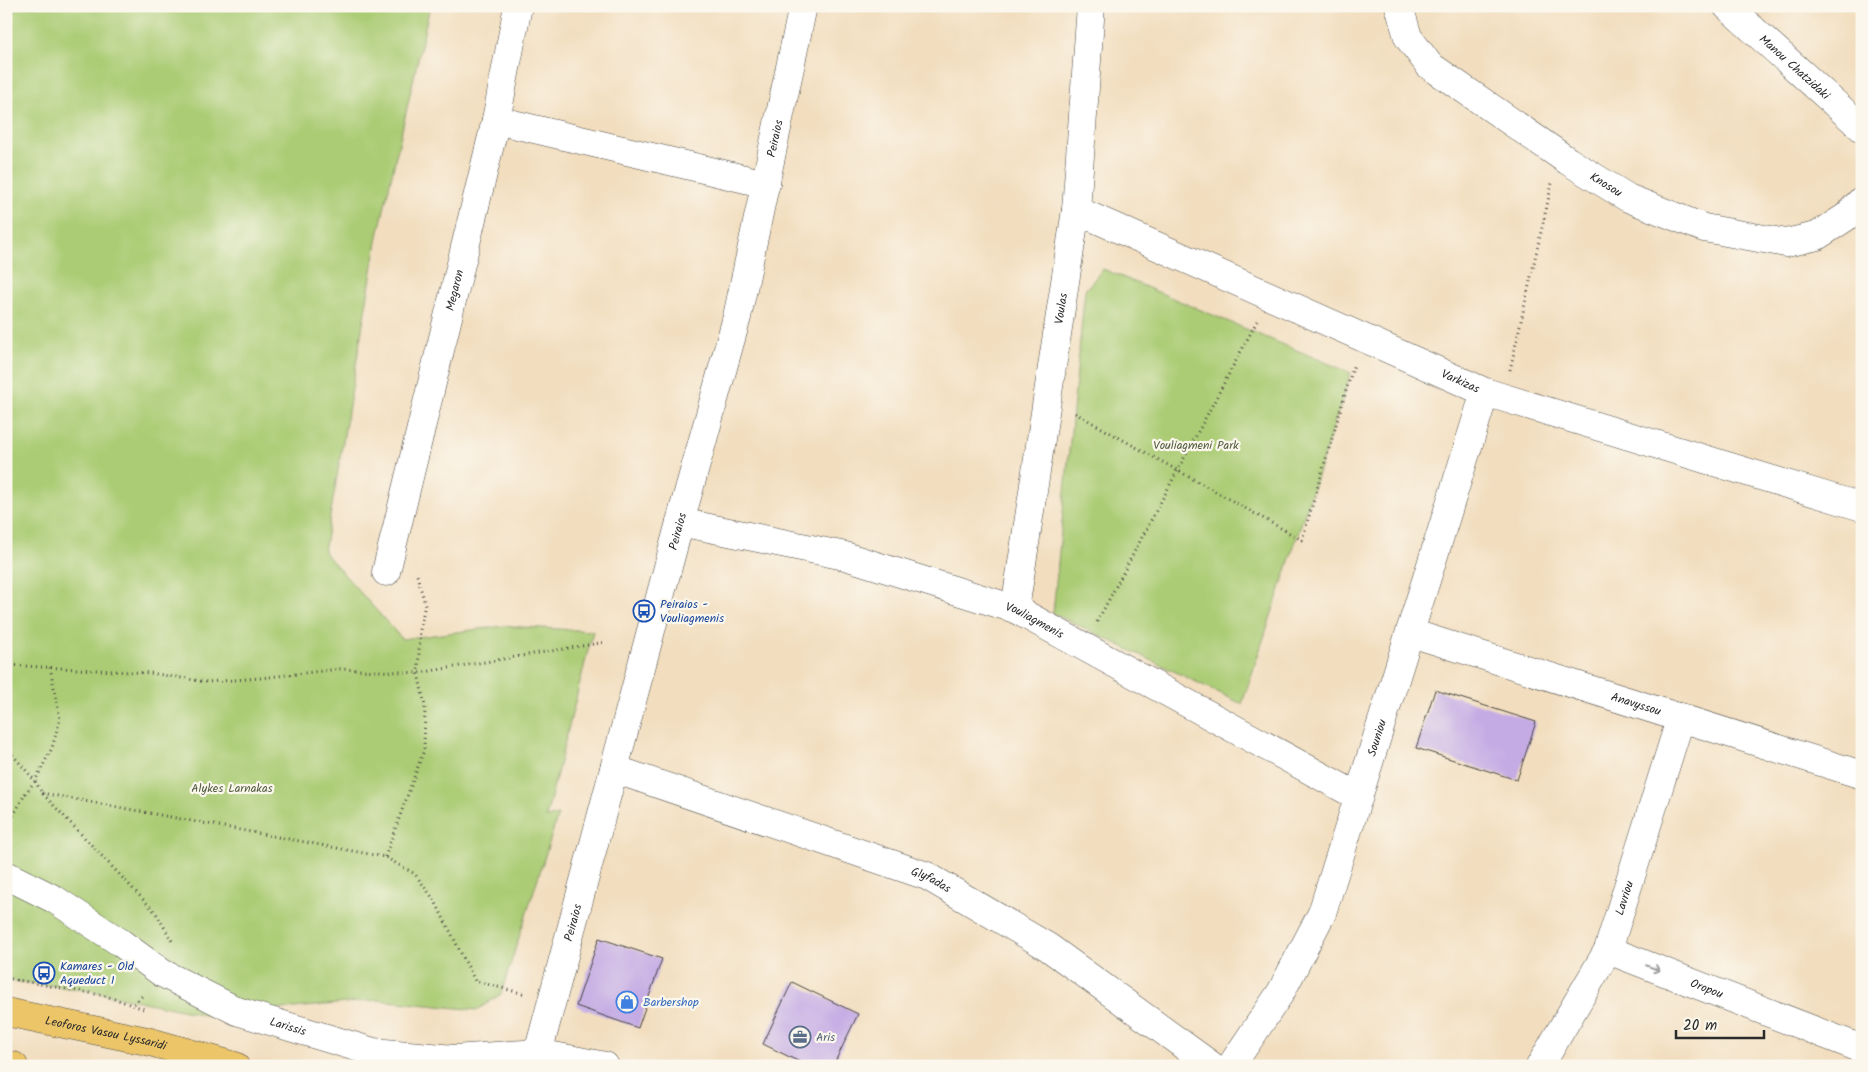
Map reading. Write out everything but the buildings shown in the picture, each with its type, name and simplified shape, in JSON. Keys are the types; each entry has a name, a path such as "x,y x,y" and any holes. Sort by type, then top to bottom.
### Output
{"main road":[{"name":"Leoforos Vasou Lyssaridi","path":"6,1012 147,1041 235,1066"},
{"path":"6,1064 14,1066"}],"street":[{"name":"Megaron","path":"388,563 496,120 518,6"},
{"name":"Peiraios","path":"538,1054 680,522 737,317 803,6"},
{"name":"Voulas","path":"1015,609 1076,210 1090,6"},
{"name":"Knosou","path":"1399,6 1408,37 1429,65 1558,154 1628,198 1704,228 1786,243 1817,236 1846,217 1862,200"},
{"name":"Manou Chatzidaki","path":"1727,6 1862,128"},
{"path":"496,120 766,184"},
{"name":"Varkizas","path":"1076,210 1494,395 1862,507"},
{"name":"Souniou","path":"1231,1066 1281,992 1322,913 1411,633 1494,395"},
{"name":"Vouliagmenis","path":"680,522 845,556 1015,609 1359,797"},
{"name":"Anavyssou","path":"1411,633 1862,775"},
{"name":"Lavriou","path":"1540,1066 1608,950 1681,718"},
{"name":"Glyfadas","path":"614,769 927,876 1048,947 1212,1066"},
{"name":"Larissis","path":"6,875 54,899 121,943 162,973 238,1011 373,1052 454,1059 538,1054 605,1066"},
{"name":"Oropou","path":"1608,950 1862,1049"}],"path":[{"path":"1494,395 1558,154"},
{"path":"1084,647 1270,296"},
{"path":"1048,398 1302,540 1362,336"},
{"path":"386,857 424,750 425,706 418,673 420,630 425,604 415,567 388,563"},
{"path":"6,664 150,673 207,682 340,669 418,673 606,642"},
{"path":"6,829 24,794 35,781 52,748 60,719 50,667"},
{"path":"6,747 35,781 42,793 156,914 172,941 162,973"},
{"path":"42,793 386,857 415,874 436,900 475,981 552,1002"}],"green space":[{"name":"Alykes Larnakas","path":"6,6 430,6 378,236 324,552 402,639 504,626 593,631 546,817 558,815 501,994 477,1010 378,1000 209,1016 92,991 6,980"},
{"name":"Vouliagmeni Park","path":"1103,269 1351,373 1242,704 1053,613 1085,290"}],"place":[{"name":"Peiraios - Vouliagmenis","path":"644,611"},
{"name":"Kamares - Old Aqueduct 1","path":"44,973"},
{"name":"Barbershop","path":"627,1002"},
{"name":"Aris","path":"800,1037"}]}
